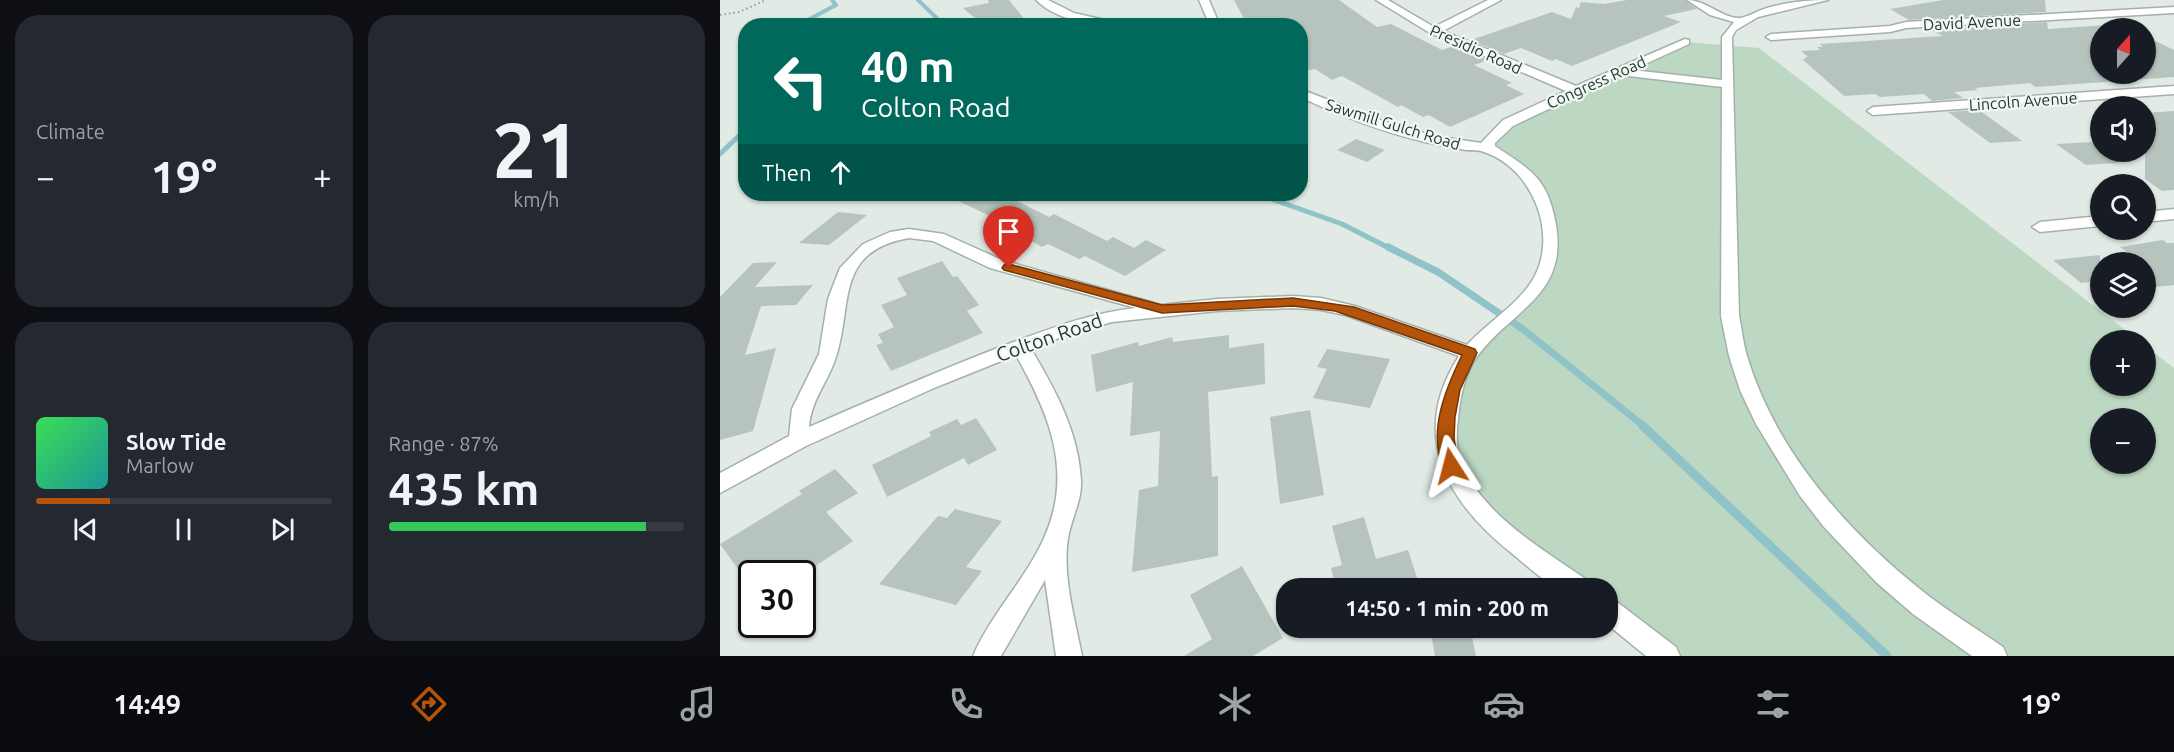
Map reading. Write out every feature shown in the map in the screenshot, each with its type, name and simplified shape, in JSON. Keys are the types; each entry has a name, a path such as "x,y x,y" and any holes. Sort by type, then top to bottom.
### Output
{"street":[{"path":"1041,0 1052,8 1067,14 1087,18"},
{"path":"1204,0 1212,18"},
{"name":"Presidio Road","path":"1381,0 1434,31 1575,90"},
{"path":"1434,31 1496,0"},
{"path":"1692,0 1735,26"},
{"path":"1823,0 1778,9 1735,26 1726,46 1730,316 1739,357 1767,425 1818,503 1849,538 1912,598 1994,656"},
{"name":"David Avenue","path":"1771,37 1906,26 2174,10"},
{"name":"Congress Road","path":"1488,148 1488,142 1509,123 1575,90 1685,42"},
{"path":"1618,72 1728,84"},
{"name":"Lincoln Avenue","path":"1873,111 2174,90"},
{"name":"Sawmill Gulch Road","path":"1308,96 1343,111 1412,133 1460,146 1488,148"},
{"path":"1488,148 1523,170 1538,192 1546,214 1550,237 1550,259 1545,272 1517,309 1470,353 1453,390 1446,439 1451,466 1468,496 1519,545 1564,578"},
{"path":"2156,216 2174,214"},
{"path":"2040,227 2090,222"},
{"path":"799,440 800,416 806,398 828,355 842,280 855,261 881,240 917,234 936,236 996,264 1162,309"},
{"name":"Colton Road","path":"720,484 799,440 927,383 1063,330 1111,316 1162,309 1274,303 1321,304 1349,310 1470,353"},
{"path":"986,656 1056,539 1066,513 1070,483 1066,449 1038,377 1020,346"},
{"path":"1056,539 1059,594 1070,656"},
{"path":"1618,618 1667,656"}],"path":[{"path":"720,15 739,12 766,0"}],"green space":[{"path":"1685,42 1759,48 2090,303 2090,318 2109,318 2125,330 2090,330 2090,396 2156,396 2156,354 2174,368 2174,656 1667,656 1618,618 1618,578 1565,578 1492,521 1446,439 1461,370 1536,285 1550,237 1532,180 1488,148 1508,123"}],"building":[{"path":"988,0 1009,0 1024,18 975,18 963,8 989,3"},
{"path":"1234,0 1339,0 1377,27 1391,24 1442,50 1454,46 1488,60 1474,65 1512,83 1506,85 1524,94 1450,127 1429,115 1423,117 1401,105 1398,107 1342,76 1332,80 1315,69 1308,69 1308,18 1244,18"},
{"path":"1627,0 1685,0 1697,9 1664,16 1681,22 1572,66 1556,59 1552,61 1521,48 1504,54 1471,40 1552,12 1571,19 1581,2 1604,4"},
{"path":"1943,0 2045,0 2046,12 1909,20 1890,9"},
{"path":"2047,22 2048,29 2090,26 2090,83 2035,87 2030,83 1975,88 1978,90 1954,92 1963,98 1932,101 1924,94 1880,97 1875,94 1844,96 1802,59 1808,57 1801,51 1820,50 1817,47 1823,47 1820,44 1943,36 1929,29"},
{"path":"2156,41 2174,50 2174,77 2156,78"},
{"path":"1979,110 2022,141 1990,143 1948,112"},
{"path":"2174,111 2174,190 2162,191 2156,187 2156,174 2145,174 2145,162 2156,162 2156,112"},
{"path":"1356,139 1385,150 1367,162 1337,150"},
{"path":"2090,142 2090,162 2118,163 2086,165 2056,144"},
{"path":"959,201 1018,201 1049,217 1054,214 1107,241 1113,237 1134,248 1146,240 1166,250 1125,276 1085,256 1079,259 1048,244 1042,247 995,221 998,220"},
{"path":"838,212 867,215 829,245 799,243"},
{"path":"2163,240 2167,243 2174,243 2174,285 2156,287 2156,252 2127,252 2120,247"},
{"path":"2090,256 2090,282 2081,283 2053,260"},
{"path":"942,261 953,277 957,276 979,305 967,311 983,333 891,371 876,345 883,343 878,334 894,327 881,305 907,295 897,278"},
{"path":"777,262 755,287 813,285 796,305 761,306 745,355 776,348 753,431 720,440 720,297 753,263"},
{"path":"1229,335 1229,348 1264,343 1265,384 1208,392 1212,477 1218,476 1218,556 1132,572 1139,490 1158,486 1160,431 1130,436 1133,382 1096,392 1091,355 1138,342 1139,346 1172,337 1173,342"},
{"path":"1327,349 1390,359 1370,408 1313,398 1327,369 1317,367"},
{"path":"1310,410 1324,495 1280,504 1270,417"},
{"path":"976,418 997,450 968,465 964,458 887,497 872,465 931,436 929,432 957,419 961,425"},
{"path":"835,469 858,493 826,512 853,541 816,566 816,560 738,560 738,569 720,544 802,494 799,491"},
{"path":"955,509 1002,521 966,567 982,571 956,605 879,584 938,516 947,518"},
{"path":"1364,517 1376,559 1408,550 1417,578 1334,578 1331,568 1342,565 1332,526"},
{"path":"1242,566 1276,626 1276,638 1283,638 1253,656 1184,656 1212,639 1190,595"},
{"path":"1432,638 1472,638 1476,656 1435,656"}],"waterway":[{"path":"812,18 836,5 832,0"},
{"path":"918,0 937,18"},
{"path":"720,154 738,137"},
{"path":"1278,201 1342,224 1391,249"},
{"path":"1388,247 1438,272 1524,330 1645,427"},
{"path":"1643,426 1887,656"}],"route":[{"path":"1009,268 1162,309 1293,302 1321,304 1349,310 1470,353 1453,390 1448,417 1446,439 1451,466"}]}
